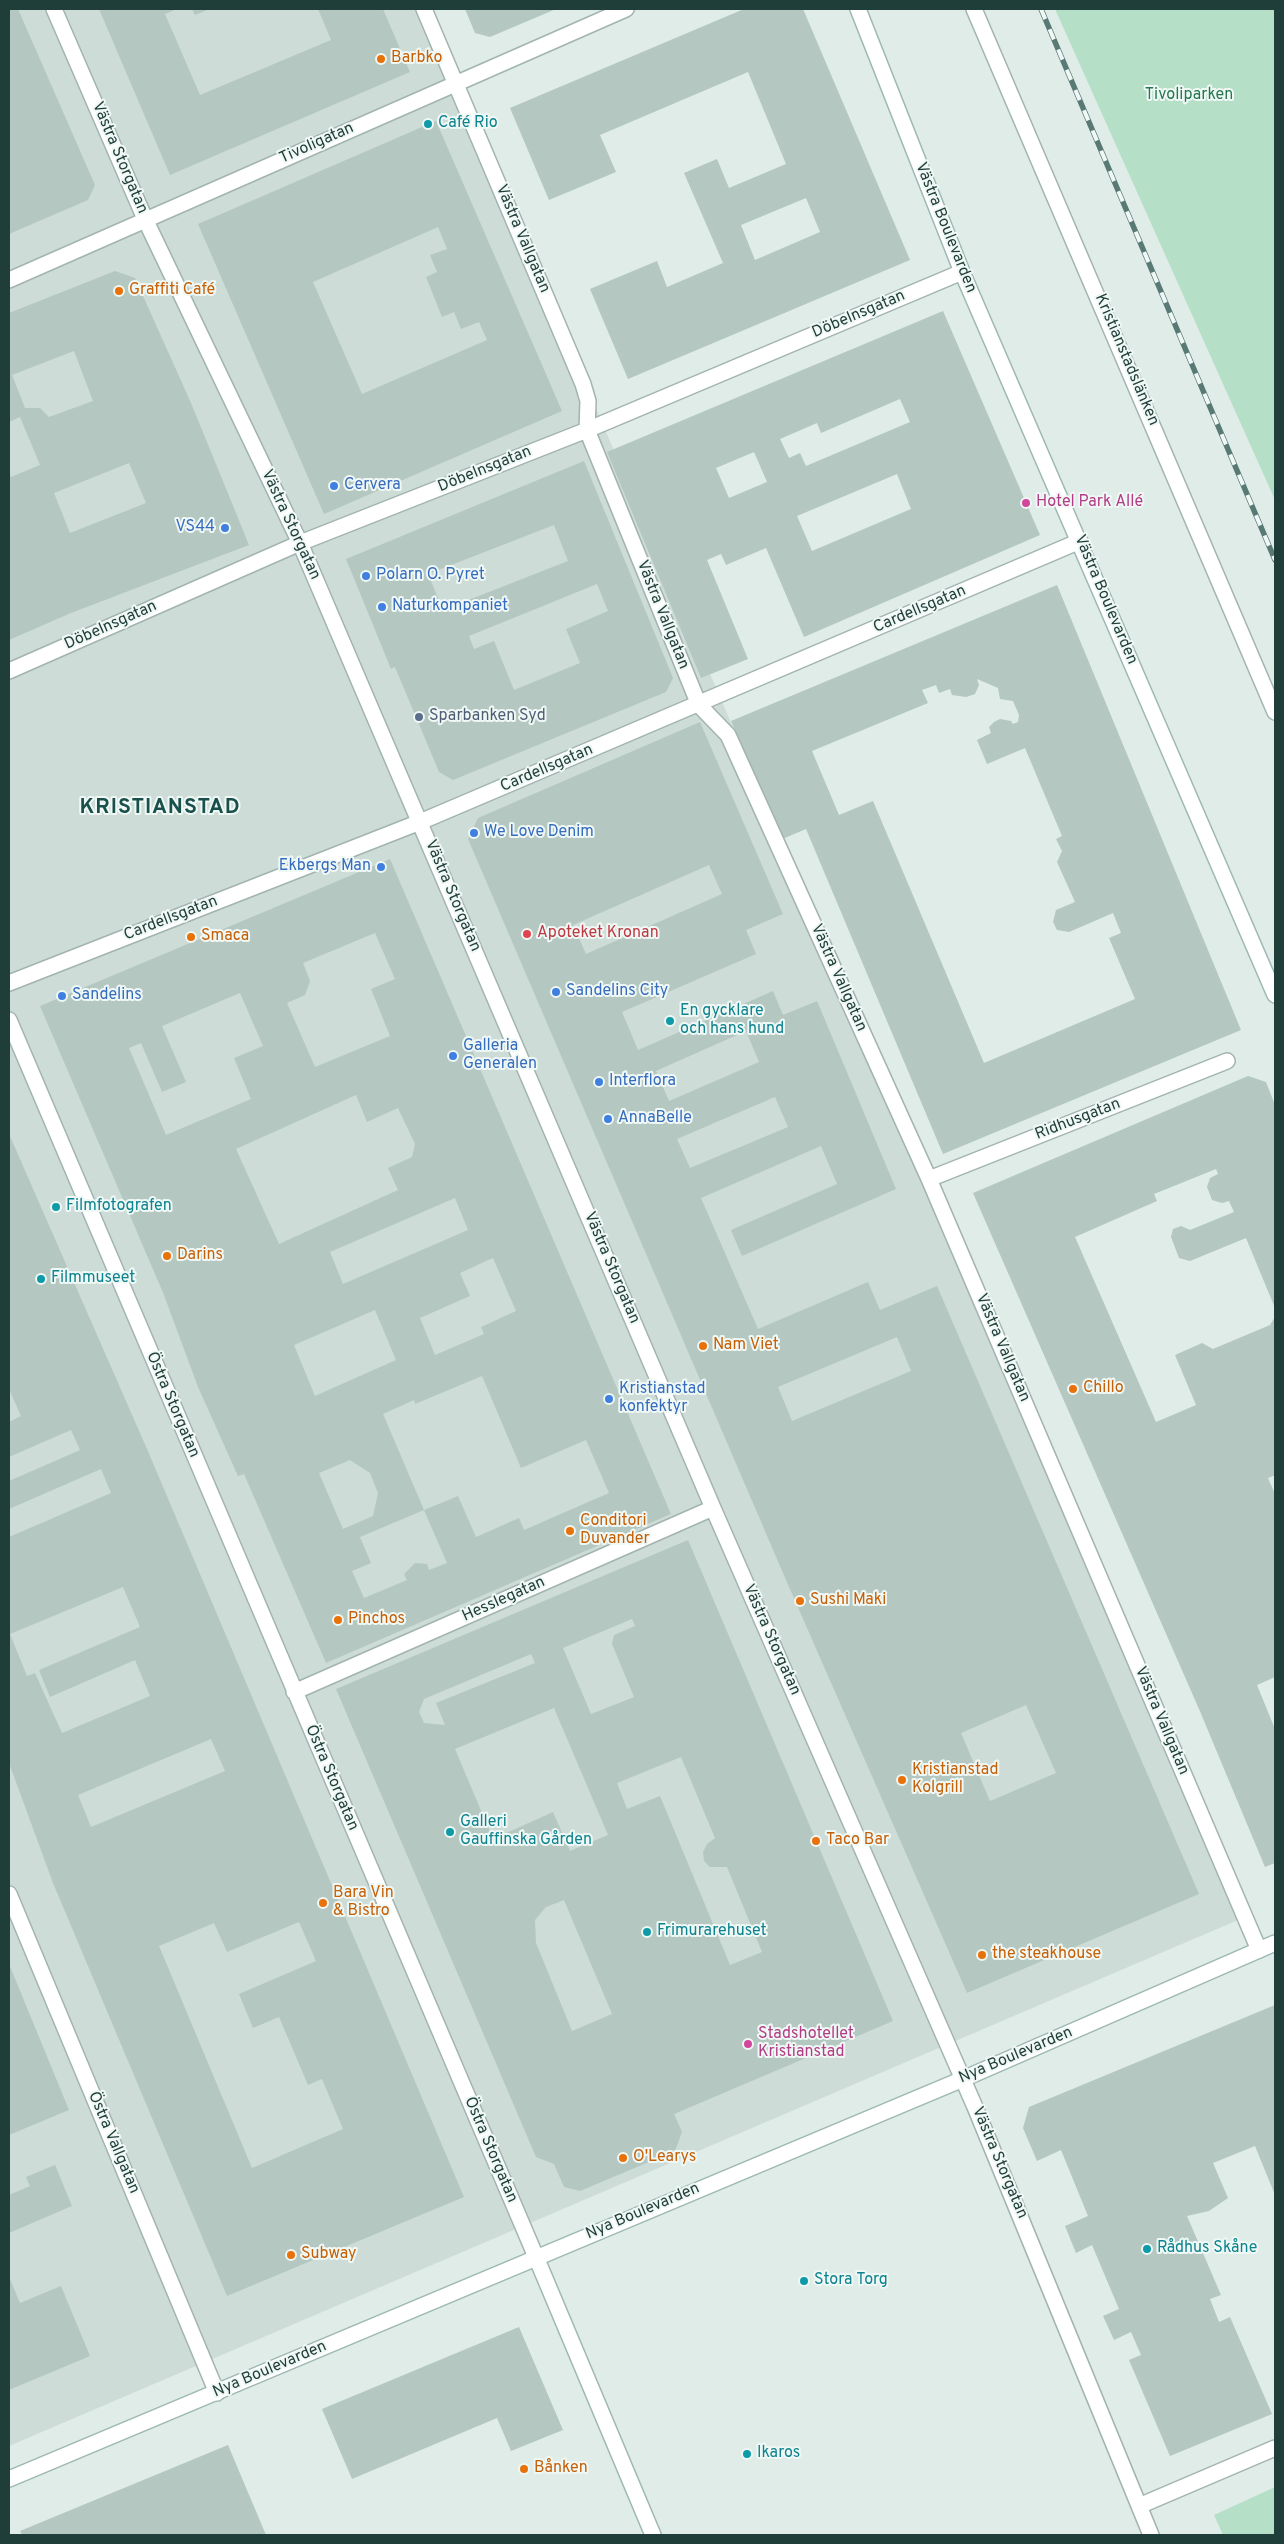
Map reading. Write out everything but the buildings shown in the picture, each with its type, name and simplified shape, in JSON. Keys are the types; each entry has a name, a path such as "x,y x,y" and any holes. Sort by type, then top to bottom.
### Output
{"street":[{"name":"Västra Storgatan","path":"54,9 145,219 300,543 713,1508 963,2079 1151,2535"},
{"name":"Västra Vallgatan","path":"424,9 583,384 588,400 587,430 699,705 728,735 929,1179 1259,1950"},
{"name":"Tivoligatan","path":"9,280 626,9"},
{"name":"Västra Boulevarden","path":"858,9 962,272 1275,995"},
{"name":"Kristianstadslänken","path":"974,9 1275,712"},
{"name":"Döbelnsgatan","path":"9,671 300,543 587,430 962,272"},
{"name":"Cardellsgatan","path":"9,983 420,822 699,705 1080,541"},
{"name":"Östra Storgatan","path":"9,1020 653,2535"},
{"name":"Ridhusgatan","path":"929,1179 1227,1062"},
{"name":"Hesslegatan","path":"294,1692 713,1508"},
{"name":"Östra Vallgatan","path":"9,1894 217,2393"},
{"name":"Nya Boulevarden","path":"9,2479 963,2079 1275,1943"},
{"path":"1139,2506 1275,2448"}],"shaded area":[{"path":"9,9 424,9 1245,1917 9,2446"}],"green space":[{"name":"Tivoliparken","path":"1055,9 1275,9 1275,500"},
{"path":"1275,2487 1275,2535 1223,2535 1214,2515"}],"railway":[{"path":"1041,9 1275,560"}],"place":[{"name":"Barbko","path":"381,59"},
{"name":"Café Rio","path":"428,124"},
{"name":"Graffiti Café","path":"119,291"},
{"name":"Cervera","path":"334,486"},
{"name":"Hotel Park Allé","path":"1026,503"},
{"name":"VS44","path":"225,528"},
{"name":"Polarn O. Pyret","path":"366,576"},
{"name":"Naturkompaniet","path":"382,607"},
{"name":"Sparbanken Syd","path":"419,717"},
{"name":"We Love Denim","path":"474,833"},
{"name":"Ekbergs Man","path":"381,867"},
{"name":"Apoteket Kronan","path":"527,934"},
{"name":"Smaca","path":"191,937"},
{"name":"Sandelins City","path":"556,992"},
{"name":"Sandelins","path":"62,996"},
{"name":"En gycklare och hans hund","path":"670,1021"},
{"name":"Galleria Generalen","path":"453,1056"},
{"name":"Interflora","path":"599,1082"},
{"name":"AnnaBelle","path":"608,1119"},
{"name":"Filmfotografen","path":"56,1207"},
{"name":"Darins","path":"167,1256"},
{"name":"Filmmuseet","path":"41,1279"},
{"name":"Nam Viet","path":"703,1346"},
{"name":"Chillo","path":"1073,1389"},
{"name":"Kristianstad konfektyr","path":"609,1399"},
{"name":"Conditori Duvander","path":"570,1531"},
{"name":"Sushi Maki","path":"800,1601"},
{"name":"Pinchos","path":"338,1620"},
{"name":"Kristianstad Kolgrill","path":"902,1780"},
{"name":"Galleri Gauffinska Gården","path":"450,1832"},
{"name":"Taco Bar","path":"816,1841"},
{"name":"Bara Vin & Bistro","path":"323,1903"},
{"name":"Frimurarehuset","path":"647,1932"},
{"name":"the steakhouse","path":"982,1955"},
{"name":"Stadshotellet Kristianstad","path":"748,2044"},
{"name":"O'Learys","path":"623,2158"},
{"name":"Rådhus Skåne","path":"1147,2249"},
{"name":"Subway","path":"291,2255"},
{"name":"Stora Torg","path":"804,2281"},
{"name":"Ikaros","path":"747,2454"},
{"name":"Bånken","path":"524,2469"}],"district":[{"name":"KRISTIANSTAD","path":"160,809"}]}
